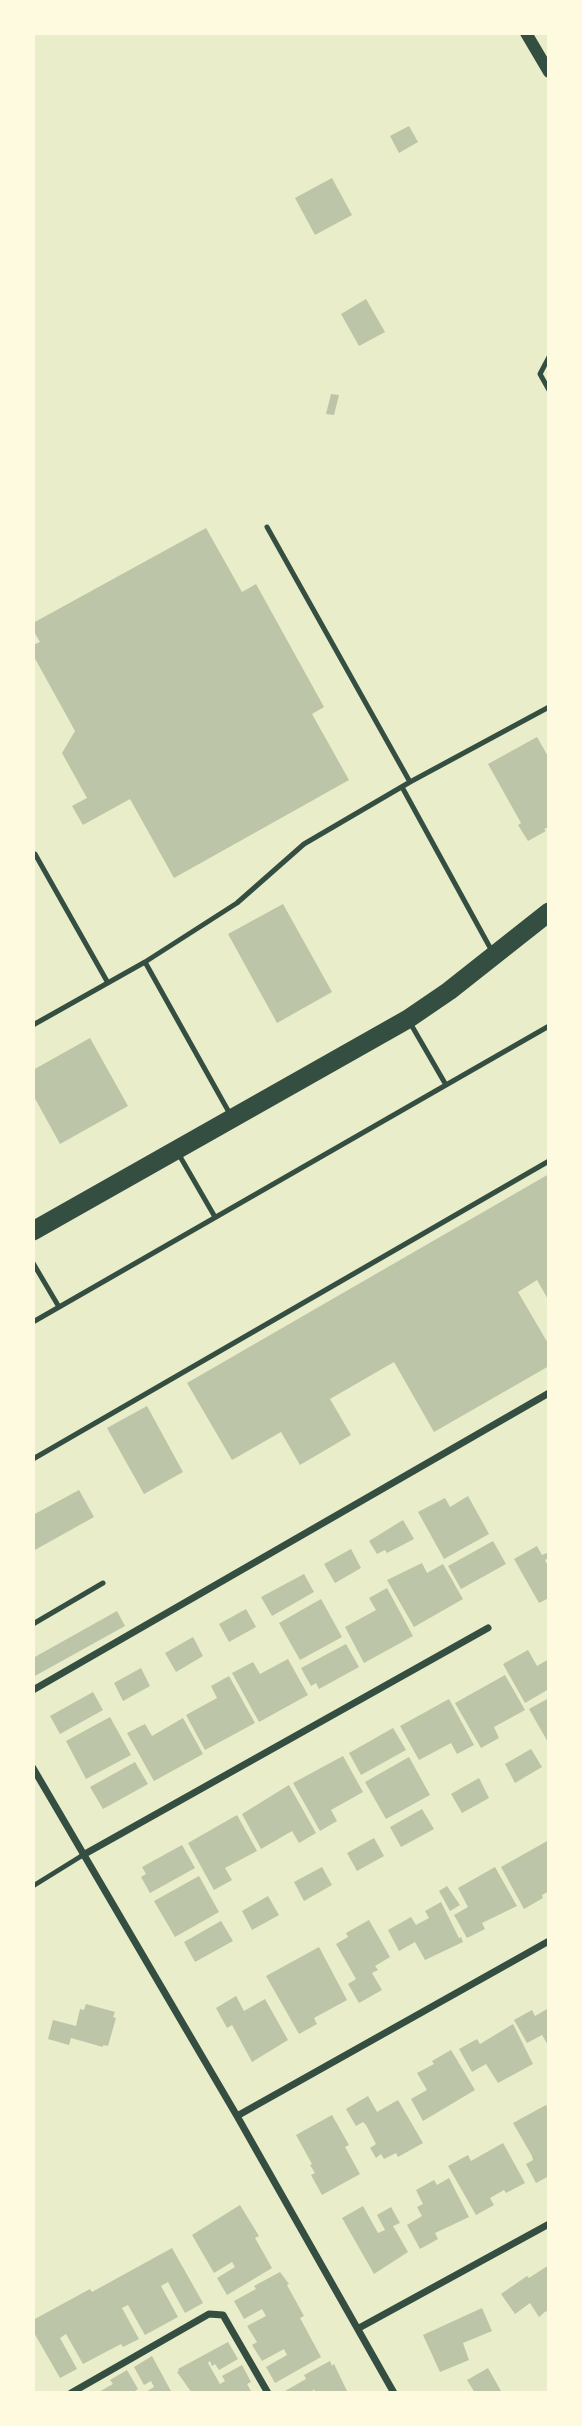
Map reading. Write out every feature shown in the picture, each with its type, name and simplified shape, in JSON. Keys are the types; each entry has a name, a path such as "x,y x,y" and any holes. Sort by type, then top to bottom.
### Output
{"highway":[{"path":"33,1231 408,1019 549,912"}],"street":[{"path":"526,33 549,72"},
{"path":"33,1690 549,1393"},
{"path":"83,1855 488,1628"},
{"path":"33,1768 237,2116 394,2393"},
{"path":"237,2116 549,1941"},
{"path":"359,2328 549,2224"},
{"path":"71,2393 209,2315 223,2315 268,2393"}],"lane":[{"path":"549,357 540,374 549,390"},
{"path":"267,527 410,782"},
{"path":"33,1026 145,962 237,903 304,844 410,782 549,707"},
{"path":"402,787 494,956"},
{"path":"34,853 108,983"},
{"path":"145,962 233,1119"},
{"path":"408,1019 446,1085"},
{"path":"33,1322 549,1026"},
{"path":"176,1150 215,1217"},
{"path":"33,1459 549,1161"},
{"path":"33,1263 59,1307"},
{"path":"33,1624 103,1583"},
{"path":"33,1886 83,1855"}],"building":[{"path":"409,126 418,142 399,153 390,136"},
{"path":"332,178 352,215 315,235 295,198"},
{"path":"366,299 385,332 359,346 341,314"},
{"path":"331,394 339,395 334,415 326,414"},
{"path":"206,528 242,592 256,584 324,707 312,714 349,780 174,878 130,799 83,825 72,806 87,798 62,753 75,731 33,655 33,645 40,642 33,630 33,623"},
{"path":"537,737 549,758 549,827 528,841 488,764"},
{"path":"283,904 332,992 277,1023 228,934"},
{"path":"90,1038 128,1106 60,1144 33,1095 33,1070"},
{"path":"549,1174 549,1301 537,1280 518,1292 549,1345 549,1366 434,1432 394,1362 330,1399 351,1435 300,1465 281,1432 232,1460 187,1383"},
{"path":"147,1406 183,1472 144,1494 107,1428"},
{"path":"79,1490 94,1517 33,1551 33,1515"},
{"path":"468,1496 489,1534 444,1559 418,1512 445,1498 450,1507"},
{"path":"403,1520 414,1539 387,1553 385,1550 377,1554 369,1541"},
{"path":"493,1541 506,1564 461,1589 448,1566"},
{"path":"537,1546 542,1555 549,1552 549,1558 545,1560 549,1568 549,1598 539,1603 514,1559"},
{"path":"351,1549 361,1568 335,1583 324,1564"},
{"path":"422,1563 427,1573 443,1564 463,1599 414,1627 387,1580"},
{"path":"304,1574 314,1592 272,1616 261,1597"},
{"path":"387,1588 413,1636 364,1663 345,1627 376,1610 369,1598"},
{"path":"321,1599 342,1637 300,1660 279,1623"},
{"path":"246,1609 256,1627 229,1642 219,1624"},
{"path":"117,1611 125,1626 33,1677 33,1658"},
{"path":"193,1637 203,1656 176,1672 165,1653"},
{"path":"346,1644 359,1667 319,1689 316,1683 311,1686 301,1668"},
{"path":"528,1650 537,1666 549,1659 549,1689 525,1703 503,1664"},
{"path":"288,1659 308,1695 259,1722 232,1673 253,1662 260,1674"},
{"path":"141,1668 150,1686 123,1701 114,1683"},
{"path":"505,1675 525,1710 494,1727 499,1738 481,1748 455,1703"},
{"path":"229,1676 255,1723 205,1750 186,1715 217,1698 211,1686"},
{"path":"93,1692 103,1710 60,1734 50,1716"},
{"path":"549,1698 549,1744 529,1709"},
{"path":"449,1699 474,1745 457,1754 451,1743 419,1760 400,1726"},
{"path":"110,1717 131,1755 86,1779 66,1741"},
{"path":"183,1718 203,1754 154,1781 127,1733 145,1724 152,1736"},
{"path":"393,1728 406,1750 361,1775 349,1753"},
{"path":"531,1749 542,1767 515,1783 505,1764"},
{"path":"343,1756 363,1792 331,1810 337,1821 320,1831 293,1783"},
{"path":"409,1757 430,1795 386,1819 365,1782"},
{"path":"135,1762 148,1784 103,1809 90,1787"},
{"path":"479,1778 489,1798 462,1813 451,1794"},
{"path":"289,1785 316,1833 299,1843 292,1831 261,1849 242,1814"},
{"path":"422,1809 434,1829 401,1847 390,1827"},
{"path":"237,1815 257,1851 225,1868 232,1880 214,1890 188,1843"},
{"path":"374,1838 384,1856 357,1871 347,1853"},
{"path":"549,1840 549,1891 542,1895 543,1898 524,1909 501,1867"},
{"path":"182,1845 195,1868 150,1893 141,1877 146,1874 142,1867"},
{"path":"322,1867 332,1885 304,1901 294,1882"},
{"path":"495,1867 517,1906 482,1923 485,1929 467,1938 454,1915 468,1907 458,1888"},
{"path":"199,1876 219,1912 175,1937 154,1901"},
{"path":"447,1886 460,1905 450,1911 439,1891"},
{"path":"268,1896 279,1915 252,1930 242,1911"},
{"path":"441,1902 463,1942 425,1960 415,1942 399,1951 388,1930 411,1917 416,1925 429,1918 425,1911"},
{"path":"369,1920 390,1957 375,1966 378,1970 372,1973 382,1990 359,2003 348,1984 356,1979 336,1944 348,1937 346,1933"},
{"path":"221,1921 233,1941 195,1962 184,1942"},
{"path":"319,1947 347,2000 314,2018 317,2024 299,2034 266,1976"},
{"path":"236,1996 244,2011 265,1999 288,2040 252,2062 232,2025 227,2028 216,2008"},
{"path":"86,2004 115,2012 113,2017 116,2018 108,2046 71,2038 69,2045 48,2039 53,2020 76,2026 80,2009 84,2010"},
{"path":"549,2008 549,2047 542,2035 527,2043 514,2020 532,2010 535,2016"},
{"path":"513,2024 533,2064 498,2083 486,2064 472,2072 459,2049 477,2039 480,2044"},
{"path":"451,2050 475,2090 423,2121 411,2099 427,2090 417,2073"},
{"path":"368,2096 377,2112 398,2100 423,2143 398,2157 396,2153 384,2159 381,2154 376,2158 370,2148 376,2144 366,2125 363,2122 356,2126 346,2109"},
{"path":"546,2105 549,2110 549,2176 536,2183 526,2164 533,2160 532,2156 513,2123"},
{"path":"332,2115 349,2145 345,2147 360,2174 322,2195 311,2175 315,2173 310,2165 312,2164 296,2135"},
{"path":"503,2143 525,2183 490,2198 494,2205 476,2215 448,2166 468,2155 471,2161"},
{"path":"449,2178 469,2217 435,2233 438,2239 420,2249 407,2225 422,2216 417,2207 423,2204 416,2190 434,2180 437,2185"},
{"path":"240,2205 259,2236 255,2238 272,2268 227,2295 217,2278 235,2267 232,2262 214,2273 192,2235"},
{"path":"363,2206 378,2233 385,2230 377,2215 391,2207 400,2223 393,2226 408,2252 374,2274 342,2218"},
{"path":"172,2248 203,2303 185,2313 168,2282 161,2286 178,2317 145,2335 128,2305 122,2308 139,2339 123,2347 121,2344 83,2364 66,2334 60,2338 77,2369 60,2378 33,2331 33,2320 90,2289 92,2292"},
{"path":"549,2265 549,2315 546,2311 539,2317 530,2303 515,2314 501,2294"},
{"path":"280,2272 289,2284 287,2285 304,2316 300,2318 321,2357 275,2383 266,2367 287,2355 284,2349 262,2361 252,2345 257,2342 247,2326 266,2316 262,2309 244,2319 234,2301"},
{"path":"482,2308 492,2331 463,2343 469,2360 440,2372 423,2335"},
{"path":"228,2342 238,2359 219,2370 215,2364 212,2366 210,2361 208,2363 220,2384 225,2381 222,2376 242,2365 251,2382 247,2384 252,2393 192,2393 177,2372 178,2369"},
{"path":"152,2356 172,2393 144,2393 154,2387 151,2381 144,2385 134,2367"},
{"path":"330,2361 348,2393 315,2393 314,2389 311,2393 286,2393 285,2391 306,2379 304,2375"},
{"path":"488,2368 501,2391 475,2393 467,2380"},
{"path":"127,2370 138,2389 132,2393 97,2393 113,2384 110,2380"}]}
